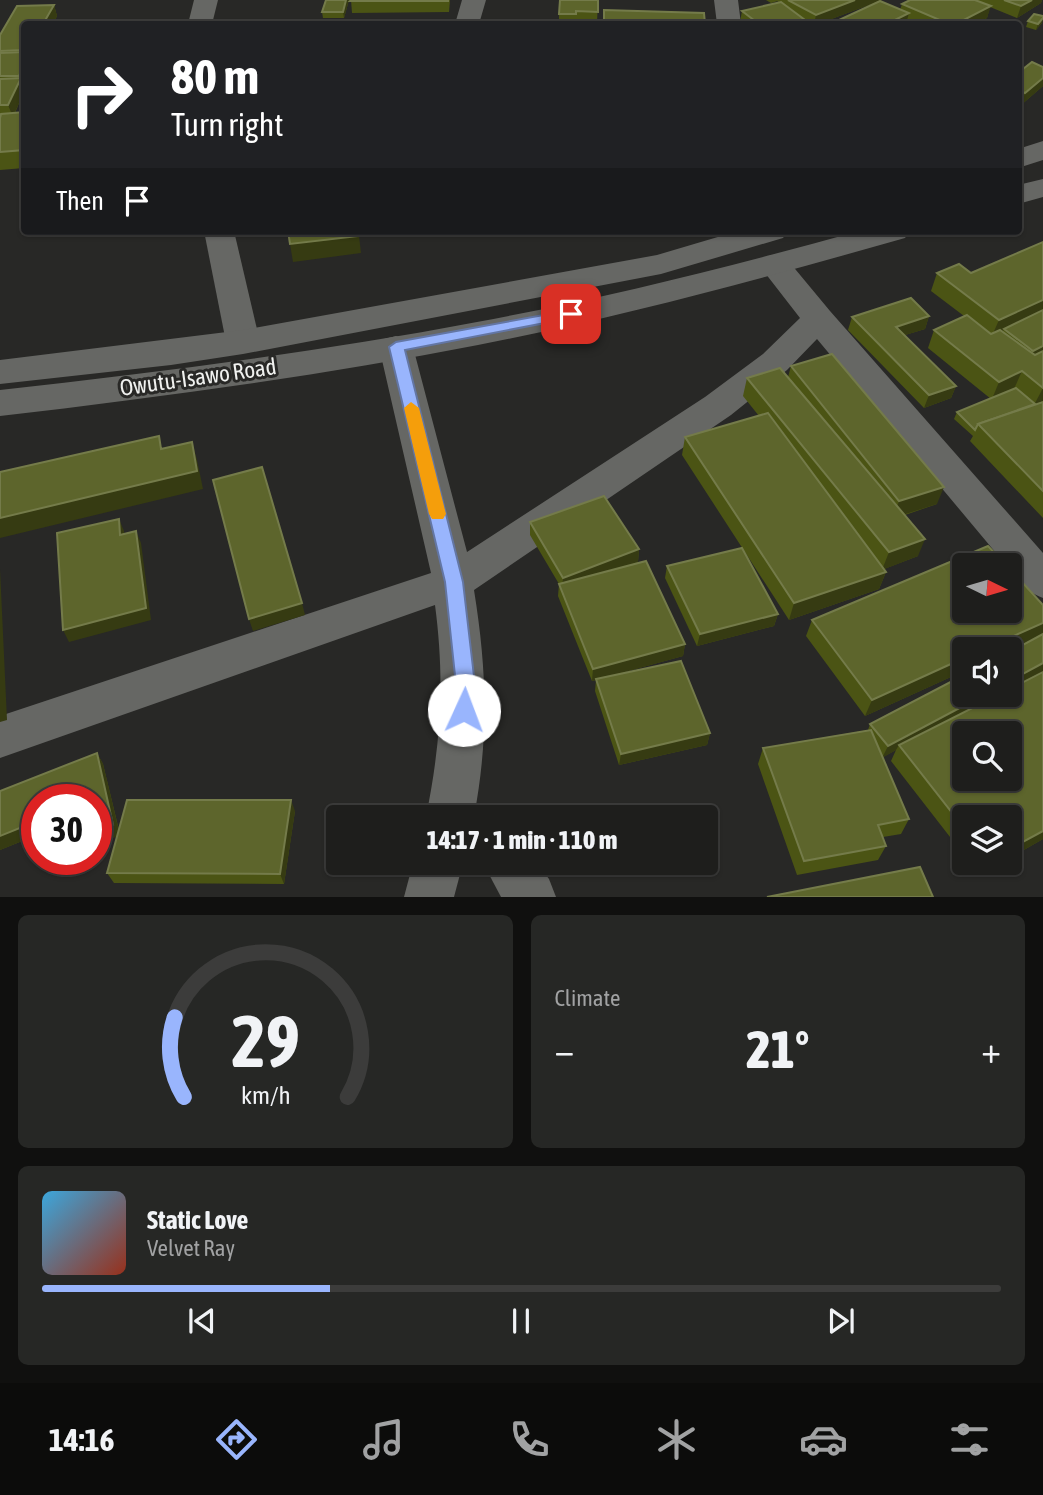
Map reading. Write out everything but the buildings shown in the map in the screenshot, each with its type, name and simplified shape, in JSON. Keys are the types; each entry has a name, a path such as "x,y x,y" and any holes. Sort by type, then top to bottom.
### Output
{"street":[{"path":"202,21 205,0"},
{"path":"468,21 474,0"},
{"path":"726,0 729,21"},
{"path":"1022,158 1043,150"},
{"path":"1022,194 1043,188"},
{"path":"220,235 243,342"},
{"name":"Owutu-Isawo Road","path":"0,372 243,342 661,264 759,235"},
{"name":"Owutu-Isawo Road","path":"0,403 174,383 545,320 775,265 880,235"},
{"path":"775,265 1043,581"},
{"path":"0,737 454,582 718,406 775,362 818,318"},
{"path":"396,347 454,582 466,685 462,805"},
{"path":"429,897 435,875"},
{"path":"516,875 531,897"}],"slow traffic":[{"path":"411,408 437,514"}],"route":[{"path":"464,710 466,685 454,582 396,347 571,314"}]}
